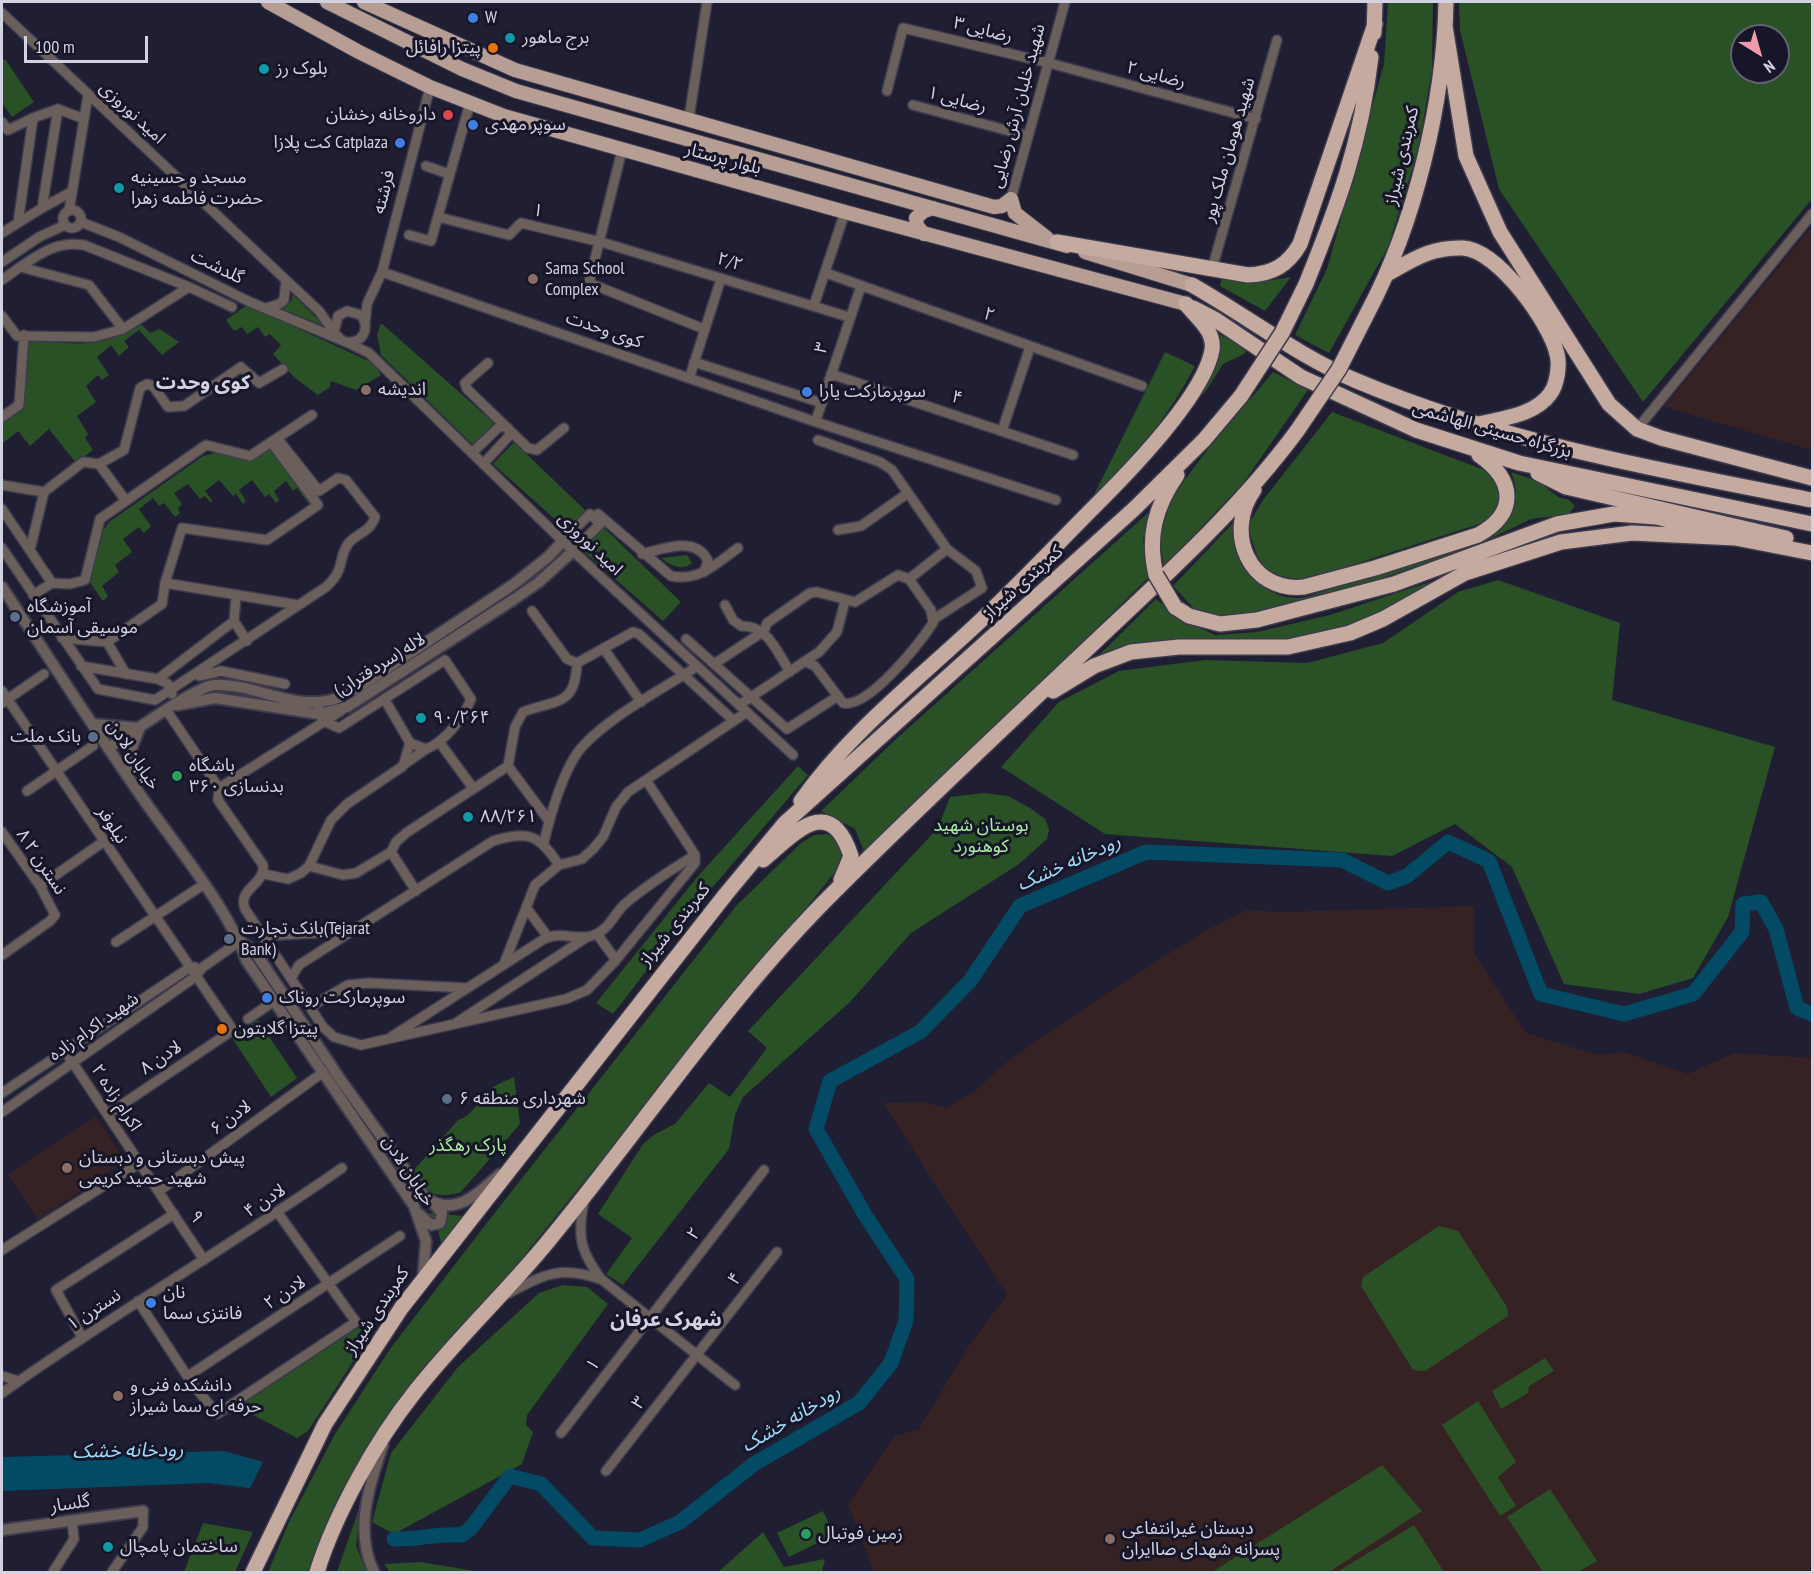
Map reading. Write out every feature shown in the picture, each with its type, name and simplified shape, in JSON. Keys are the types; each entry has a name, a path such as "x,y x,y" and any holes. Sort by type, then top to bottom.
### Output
{"highway":[{"path":"1053,241 1212,269 1260,275 1280,268 1295,253 1328,165 1374,24 1375,2"},
{"name":"کمربندی شیراز","path":"1277,458 1339,369 1387,274 1411,207 1428,143 1445,26 1446,2"},
{"name":"کمربندی شیراز","path":"253,1572 325,1424 423,1276 785,823 1069,569 1204,440 1240,396 1282,333 1306,284 1350,169 1364,109 1374,24"},
{"path":"1445,26 1466,156 1480,192 1500,232 1609,404 1637,429 1661,438 1812,478"},
{"path":"1387,274 1430,250 1466,248 1496,265 1518,287 1540,316 1557,355 1557,378 1550,394 1524,413 1479,424"},
{"name":"بزرگراه حسینی الهاشمی","path":"1192,285 1304,355 1356,380 1451,417 1594,457 1812,500"},
{"path":"785,823 824,768 978,623 1146,454 1174,418 1202,375 1212,348 1208,330 1186,304"},
{"name":"بزرگراه حسینی الهاشمی","path":"1186,304 1216,320 1301,377 1392,421 1519,463 1812,524"},
{"path":"1204,440 1175,478 1158,507 1154,519 1151,548 1156,575 1175,607 1189,616 1220,624 1257,620 1394,584 1557,524 1592,516 1614,514 1657,517 1735,538 1812,553"},
{"path":"1277,458 1250,496 1242,518 1241,543 1250,564 1259,574 1269,581 1293,588 1375,568 1478,535 1491,528 1502,516 1507,501 1507,491 1502,476 1492,465 1461,445"},
{"path":"317,1572 326,1546 374,1450 391,1425 444,1358 502,1296 585,1196 664,1091 773,958 833,893 1164,576 1277,458"},
{"path":"1519,463 1566,487 1812,544"},
{"path":"1027,707 1094,666 1131,652 1179,647 1288,647 1350,633 1383,619 1465,573 1561,542 1632,533 1735,538"},
{"path":"726,894 802,827 812,822 827,821 841,832 851,856 847,870 833,893"}],"main road":[{"name":"بلوار پرستار","path":"268,2 359,52 430,87 504,116 924,234 1186,304"},
{"name":"بلوار پرستار","path":"327,2 462,69 516,91 569,108 1053,241 1192,285"},
{"path":"354,2 380,29"},
{"path":"364,2 515,70 712,124 994,207 1002,206 1011,199"},
{"path":"462,69 472,51"},
{"path":"712,124 727,150 750,137"},
{"path":"898,226 909,213 903,199"},
{"name":"شهید خلبان آرش رضایی","path":"1011,199 1015,213 1053,241"},
{"path":"924,234 917,226 916,218 924,211 933,208"}],"street":[{"path":"689,118 707,2"},
{"name":"شهید خلبان آرش رضایی","path":"1011,199 1065,2"},
{"name":"امید نوروزی","path":"2,13 319,311 334,332"},
{"name":"رضایی ۳","path":"887,91 903,28 1048,63"},
{"name":"شهید هومان ملک پور","path":"1212,269 1277,40"},
{"name":"رضایی ۲","path":"1048,63 1256,119"},
{"name":"فرشته","path":"369,353 365,344 368,304 381,272 430,87"},
{"path":"65,225 63,217 69,211 88,95"},
{"path":"409,236 430,242 470,103"},
{"name":"رضایی ۱","path":"913,105 1028,136"},
{"path":"2,122 8,130 58,109 84,119"},
{"path":"42,208 58,109"},
{"path":"18,223 33,118"},
{"path":"622,150 589,283 704,329"},
{"path":"426,166 449,174"},
{"path":"2,233 71,192"},
{"path":"2,262 39,237 65,225 75,228 81,222 77,212 69,211"},
{"path":"814,305 845,212"},
{"path":"1637,429 1812,214"},
{"name":"۱","path":"438,217 509,235 521,224 601,242"},
{"name":"گلدشت","path":"81,222 119,237 266,308 369,353"},
{"name":"۲/۲","path":"601,242 849,317"},
{"path":"2,280 45,250 70,243 84,245 189,287 232,307"},
{"path":"20,267 89,285 123,329"},
{"name":"کوی وحدت","path":"381,272 1056,500"},
{"name":"۲","path":"826,273 1142,386"},
{"path":"266,308 284,300 286,280"},
{"path":"690,376 719,285"},
{"name":"۳","path":"816,420 861,286"},
{"path":"2,316 17,336 94,337 123,329 189,287"},
{"path":"319,311 342,313 368,304"},
{"path":"342,313 335,321 334,332 344,341 356,341 365,327 361,315 353,311"},
{"path":"2,417 19,405 24,335"},
{"path":"1002,431 1030,347"},
{"name":"امید نوروزی","path":"369,353 573,551 793,755"},
{"path":"694,362 822,403"},
{"path":"489,363 465,386 534,451 564,429"},
{"path":"30,550 44,492 83,462 99,464 124,450 140,388 147,384 153,386 168,407 176,408 184,406 241,367 260,383 283,369"},
{"name":"۴","path":"831,374 1073,455"},
{"path":"33,595 52,583 70,584 85,580 100,519 206,445 250,456 312,416"},
{"path":"472,453 501,426 508,428"},
{"path":"483,464 510,435 508,428"},
{"path":"62,638 106,642 162,604 165,583 182,528 267,540 318,505 274,440"},
{"path":"2,548 98,689 155,700 195,677 338,577 348,544 368,530 375,517 346,480 333,481 319,491 274,440"},
{"path":"806,662 815,666 843,703 851,705 872,693 926,634 934,619 982,588 976,571 948,549 892,470 880,462 818,440"},
{"path":"99,464 126,501"},
{"path":"2,484 44,492"},
{"path":"838,530 861,526 908,493"},
{"path":"2,509 52,583"},
{"path":"563,541 590,514 595,517 600,524 573,551"},
{"path":"595,517 598,514 642,554 671,576 684,579 704,572 738,548"},
{"name":"لاله (سردفتران)","path":"108,748 194,692 212,685 299,701 333,700 356,689 514,584 548,557 563,541"},
{"path":"642,554 668,547 694,547 701,551 708,561 704,572"},
{"path":"909,579 948,549"},
{"name":"لاله (سردفتران)","path":"170,709 215,698 321,718 348,707 539,582 573,551"},
{"path":"714,664 764,632 766,623 810,593 817,592 855,602 898,575 909,579 931,610 934,619"},
{"path":"165,583 236,597 298,605"},
{"name":"خیابان لادن","path":"2,587 108,748 240,941 246,960 418,1214 426,1241 423,1276"},
{"path":"236,597 234,621 247,641"},
{"path":"739,705 819,652 837,632 845,601"},
{"path":"725,605 733,620 741,626 752,626 764,632 790,672"},
{"path":"532,611 567,658 577,663"},
{"path":"158,679 234,621"},
{"path":"440,632 447,642"},
{"path":"577,663 633,632 639,634 734,721"},
{"path":"686,639 787,729 838,696"},
{"path":"106,642 126,674"},
{"path":"604,649 641,702"},
{"path":"264,874 288,879 309,866 331,820 347,804 426,749 440,743 468,707 471,699 446,660 342,727 331,727 321,718 317,702"},
{"path":"549,821 508,766 515,727 523,712 554,705 567,698 576,680 577,663"},
{"path":"81,666 158,679 171,690"},
{"path":"544,842 549,821 574,757 582,746 641,702 696,667"},
{"path":"195,677 221,671 285,684"},
{"path":"3,698 44,674"},
{"path":"269,694 272,680"},
{"path":"171,690 170,709 220,788 218,800 263,865 264,874"},
{"name":"نیلوفر","path":"3,698 58,772 103,842 233,1030"},
{"path":"385,700 410,743 426,749"},
{"path":"504,964 528,910 535,885 559,865 582,859 593,849 603,837 616,807 628,792 747,712"},
{"path":"220,788 321,718"},
{"path":"93,724 115,728 141,727 130,752 127,776"},
{"path":"403,766 410,743"},
{"path":"440,743 473,788"},
{"path":"27,791 93,746"},
{"path":"309,866 343,875 356,873 391,852 396,842 406,833 508,766"},
{"path":"264,874 244,894 242,902 310,1007 334,1037 361,1045 385,1042 566,999 587,990 616,960 695,863 695,855 646,780"},
{"name":"۸ نسترن ۲","path":"2,832 40,886 55,915 2,955"},
{"path":"291,978 299,965 493,841 508,836 526,836 544,842 559,865"},
{"path":"40,886 103,842"},
{"path":"391,852 416,891"},
{"path":"451,1027 592,935 605,929 623,906 640,891 695,855"},
{"path":"116,942 203,885"},
{"path":"528,910 548,937"},
{"path":"263,936 352,931"},
{"path":"385,1042 504,964 556,933 592,935 616,960"},
{"name":"خیابان لادن","path":"240,941 255,952 388,1148 419,1191 431,1202 451,1206 468,1201 514,1160"},
{"name":"شهید اکرام زاده","path":"2,1112 195,977 203,966 240,941"},
{"name":"شهید اکرام زاده","path":"2,1093 189,968 203,966"},
{"path":"310,1007 340,989 359,984 468,988"},
{"path":"248,1019 274,1001"},
{"name":"۸ لادن","path":"108,1114 233,1030"},
{"name":"۲ اکرام زاده","path":"65,1051 140,1163"},
{"name":"۶ لادن","path":"159,1191 322,1073"},
{"path":"3,1249 140,1163"},
{"name":"۹","path":"140,1163 204,1260"},
{"name":"۴ لادن","path":"204,1260 278,1213 342,1168"},
{"name":"۲","path":"650,1318 764,1170"},
{"path":"585,1196 580,1223 580,1243 586,1258 601,1279 735,1385"},
{"path":"418,1214 431,1225 440,1223 442,1213 431,1202"},
{"path":"138,1301 188,1376 217,1414 356,1322 278,1213"},
{"path":"82,1337 57,1296 56,1290 174,1214"},
{"name":"۲ لادن","path":"188,1376 400,1236"},
{"name":"۴","path":"697,1355 777,1252"},
{"name":"نسترن ۱","path":"2,1394 82,1337 204,1260"},
{"path":"502,1296 541,1276 558,1272 579,1272 601,1279"},
{"name":"۱","path":"561,1433 650,1318"},
{"name":"۳","path":"606,1471 697,1355"},
{"path":"2,1376 19,1382"},
{"path":"374,1572 368,1556 364,1532 365,1520 371,1485 391,1425"},
{"path":"112,1572 142,1527 143,1511"},
{"name":"گلسار","path":"2,1530 143,1511"},
{"path":"53,1572 74,1539 72,1520"}],"shaded area":[{"path":"1812,226 1812,450 1664,407"},
{"path":"1474,906 1474,954 1526,1033 1597,1055 1624,1052 1688,1074 1734,1053 1812,1058 1812,1572 874,1572 848,1504 895,1436 919,1429 970,1344 1007,1295 883,1103 923,1102 946,1108 974,1092 1004,1064 1104,995 1203,932 1247,910 1280,912"},
{"name":"پیش دبستانی و دبستان شهید حمید کریمی","path":"96,1116 125,1161 38,1220 8,1174"},
{"name":"دبستان غیرانتفاعی پسرانه شهدای صاایران","path":"1121,1500 1153,1547 1114,1572 1084,1572 1065,1543 1078,1535 1080,1529 1105,1514 1103,1510"}],"green space":[{"path":"1388,2 1433,2 1432,69 1418,150 1388,247 1329,353 1295,335 1327,269 1384,64"},
{"path":"1459,2 1812,2 1812,199 1643,402 1499,189 1460,30"},
{"path":"5,59 34,102 12,117 2,103 2,61"},
{"path":"1222,277 1254,283 1291,277 1265,311 1220,286"},
{"path":"292,294 326,327 282,309 292,300"},
{"path":"247,305 373,363 381,375 356,390 331,381 330,387 318,395 295,378 273,354 281,345 270,334 265,337 258,327 247,334 242,327 234,331 226,320"},
{"path":"139,322 150,333 160,329 179,342 162,355 139,330 124,341 129,347 119,356 111,345 97,357 109,375 102,380 98,375 86,386 96,402 77,416 88,434 85,438 93,450 76,463 49,429 30,446 18,431 2,444 2,422 22,408 29,339 86,343 110,338"},
{"path":"381,323 494,423 473,445 381,355 377,334"},
{"path":"1215,332 1247,349 1244,354 1223,364 1206,391 1192,404"},
{"path":"1165,352 1195,366 1162,420 1093,497"},
{"path":"1273,372 1308,390 1244,482 1164,567 1162,525 1178,490 1228,425"},
{"path":"1332,412 1484,470 1500,487 1499,507 1488,521 1309,579 1273,573 1260,561 1248,525 1263,500"},
{"path":"514,442 586,511 566,529 493,464"},
{"path":"271,445 313,503 310,506 297,488 293,491 286,481 274,491 279,500 276,503 269,494 265,497 252,480 239,490 246,501 243,504 236,494 233,496 219,480 205,491 213,501 210,502 205,496 200,499 188,484 174,493 182,504 178,508 180,513 175,517 164,503 159,506 153,498 139,509 151,526 144,533 139,527 123,539 132,552 115,565 119,572 102,586 108,596 103,601 88,580 99,537 109,522 203,456 219,452 250,460"},
{"path":"1511,472 1538,481 1558,497 1569,500 1575,506 1569,514 1531,519 1475,546 1313,602 1244,617 1217,619 1200,615 1173,586 1234,522 1239,549 1251,574 1270,591 1283,596 1306,597 1395,569 1498,532 1509,518 1515,504 1516,489"},
{"path":"1149,512 1143,539 1149,577 865,854 855,829 821,811 895,740"},
{"path":"602,526 681,602 663,621 580,548"},
{"path":"687,555 692,563 684,567 672,565 661,558"},
{"path":"1439,579 1385,610 1340,630 1275,643 1096,658 1156,599 1183,620 1215,635 1257,632 1330,615"},
{"path":"1498,580 1620,623 1612,700 1775,747 1728,917 1693,978 1639,994 1564,984 1512,867 1455,824 1392,856 1105,834 1001,767 1059,702 1119,671 1205,660 1307,663 1383,643 1458,592"},
{"path":"798,766 808,775 695,908 613,1014 596,1003 698,876"},
{"name":"بوستان شهید کوهنورد","path":"984,793 1008,796 1030,808 1045,819 1049,829 1047,839 1019,864 911,933 849,1003 743,1097 735,1115 729,1149 623,1285 606,1274 632,1238 598,1214 643,1144 655,1134 675,1124 709,1083 730,1097 767,1048 748,1031 938,828 950,797"},
{"path":"828,834 840,844 844,855 840,866 491,1296 409,1386 346,1486 308,1572 268,1572 289,1522 335,1434 390,1349 736,906 801,843 814,835"},
{"path":"258,1020 297,1078 271,1097 232,1038"},
{"name":"پارک رهگذر","path":"514,1077 520,1124 460,1193 437,1195 432,1193 413,1171 458,1120 471,1112 488,1091"},
{"path":"428,1213 464,1216 441,1243 438,1230"},
{"path":"1439,1226 1458,1231 1507,1307 1508,1316 1425,1371 1413,1370 1361,1286 1363,1277"},
{"path":"563,1285 587,1287 608,1304 527,1415 526,1425 533,1432 522,1464 394,1534 372,1522 391,1453 458,1367 539,1293"},
{"path":"358,1328 371,1334 308,1431 297,1438 238,1407"},
{"path":"1545,1358 1554,1371 1529,1386 1528,1393 1501,1409 1492,1391"},
{"path":"1478,1401 1516,1462 1498,1477 1516,1506 1500,1516 1442,1425"},
{"path":"1382,1465 1422,1511 1329,1572 1212,1572"},
{"path":"1550,1489 1597,1561 1578,1572 1543,1572 1507,1517"},
{"path":"362,1500 356,1546 367,1572 337,1572"},
{"name":"زمین فوتبال","path":"823,1511 834,1535 789,1557 777,1533"},
{"path":"203,1523 253,1532 235,1572 184,1572"},
{"path":"1414,1525 1444,1572 1337,1572"},
{"path":"763,1532 784,1567 825,1559 822,1572 718,1572"},
{"path":"420,1562 481,1572 390,1572 384,1564"}],"water":[{"path":"224,1451 263,1462 250,1488 208,1483 2,1491 2,1457"}],"waterway":[{"name":"رودخانه خشک","path":"394,1539 462,1535 471,1528 510,1476 541,1484 593,1538 640,1540 680,1522 754,1464 859,1403 891,1363 906,1321 907,1279 865,1215 816,1129 830,1081 920,1032 970,981 1020,906 1146,852 1342,860 1388,883 1407,876 1448,842 1489,861 1541,994 1624,1014 1693,994 1742,932 1743,904 1761,902 1776,929 1797,1008 1812,1014"}],"place":[{"name":"W","path":"473,18"},
{"name":"برج ماهور","path":"510,38"},
{"name":"پیتزا رافائل","path":"493,48"},
{"name":"بلوک رز","path":"264,69"},
{"name":"داروخانه رخشان","path":"448,115"},
{"name":"سوپر مهدی","path":"473,125"},
{"name":"کت پلازا Catplaza","path":"400,143"},
{"name":"مسجد و حسینیه حضرت فاطمه زهرا","path":"119,188"},
{"name":"Sama School Complex","path":"533,279"},
{"name":"اندیشه","path":"366,390"},
{"name":"سوپرمارکت یارا","path":"807,392"},
{"name":"آموزشگاه موسیقی آسمان","path":"15,617"},
{"name":"۹۰/۲۶۴","path":"421,718"},
{"name":"بانک ملت","path":"93,737"},
{"name":"باشگاه بدنسازی ۳۶۰","path":"177,776"},
{"name":"۸۸/۲۶۱","path":"468,817"},
{"name":"بانک تجارت(Tejarat Bank)","path":"229,939"},
{"name":"سوپرمارکت روناک","path":"267,998"},
{"name":"پیتزا گلابتون","path":"222,1029"},
{"name":"شهرداری منطقه ۶","path":"447,1099"},
{"name":"پیش دبستانی و دبستان شهید حمید کریمی","path":"67,1168"},
{"name":"نان فانتزی سما","path":"151,1303"},
{"name":"دانشکده فنی و حرفه ای سما شیراز","path":"118,1396"},
{"name":"زمین فوتبال","path":"806,1534"},
{"name":"دبستان غیرانتفاعی پسرانه شهدای صاایران","path":"1110,1539"},
{"name":"ساختمان پامچال","path":"108,1547"}],"district":[{"name":"کوی وحدت","path":"203,383"},
{"name":"شهرک عرفان","path":"666,1320"}]}
